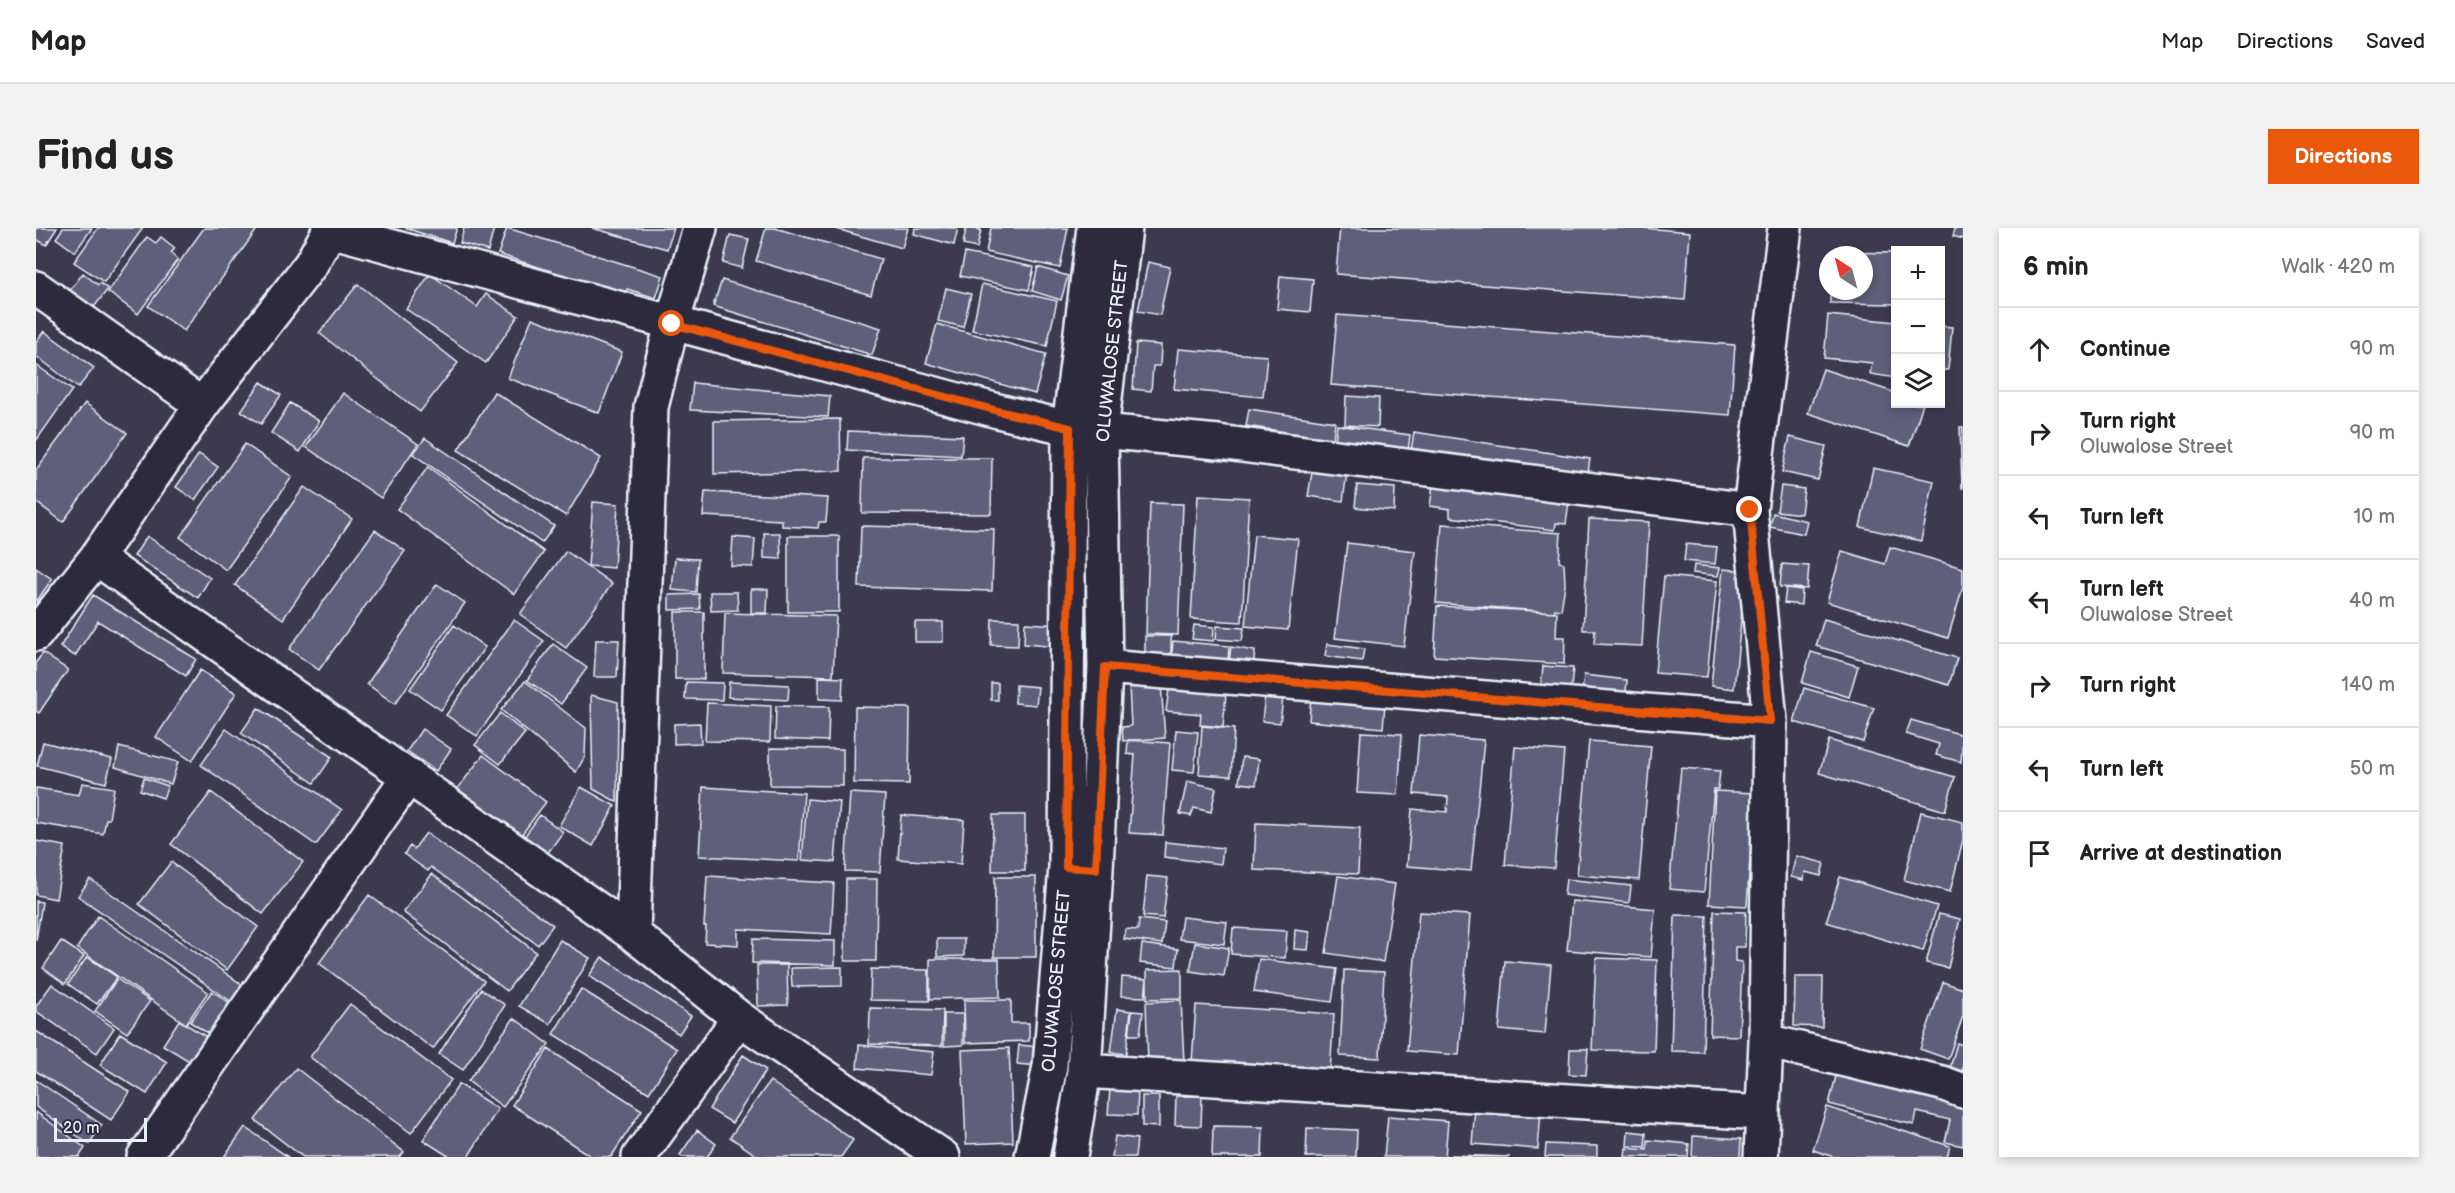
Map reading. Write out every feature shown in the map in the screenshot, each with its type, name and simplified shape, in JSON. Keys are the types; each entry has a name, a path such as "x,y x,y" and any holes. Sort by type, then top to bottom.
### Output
{"street":[{"path":"633,934 651,407 700,228"},
{"name":"OLUWALOSE STREET","path":"1070,1157 1084,1071 1081,868 1085,430 1094,228"},
{"name":"OLUWALOSE STREET","path":"1032,1157 1050,1066 1081,868 1105,667 1085,430 1125,228"},
{"path":"1761,1157 1766,1041 1770,721 1750,510 1785,228"},
{"path":"36,634 96,558 201,405 310,264 330,229 998,411 1085,430 1218,442 1750,510"},
{"path":"36,288 201,405"},
{"path":"96,558 633,934 739,1018 943,1157"},
{"path":"1105,667 1770,721"},
{"path":"144,1157 408,776"},
{"path":"639,1157 739,1018"},
{"path":"1766,1041 1942,1083 1963,1091"},
{"path":"1084,1071 1762,1113"}],"building":[{"path":"36,228 57,228 46,245 36,239"},
{"path":"63,228 92,228 75,252 56,238"},
{"path":"98,228 143,228 104,282 74,262"},
{"path":"204,228 258,228 184,331 148,306"},
{"path":"405,228 457,228 452,243"},
{"path":"464,228 494,228 488,251 460,243"},
{"path":"507,228 663,276 656,298 627,289 626,295 498,254"},
{"path":"592,228 674,228 667,249"},
{"path":"766,228 775,228 881,259 871,295 756,261"},
{"path":"833,228 908,228 902,248"},
{"path":"915,228 958,228 954,245 914,234"},
{"path":"966,228 981,230 977,248 963,245"},
{"path":"991,228 1068,228 1060,268 986,252"},
{"path":"1340,228 1643,228 1690,232 1685,300 1336,274"},
{"path":"1955,228 1963,228 1963,239 1953,236"},
{"path":"730,235 749,239 742,268 723,263"},
{"path":"147,237 156,243 161,237 175,248 171,253 178,259 138,314 108,292"},
{"path":"965,253 1034,267 1029,290 960,276"},
{"path":"1873,253 1891,253 1891,304 1830,303 1830,300 1873,300"},
{"path":"1148,262 1170,267 1160,315 1138,311"},
{"path":"1038,267 1068,276 1061,300 1032,291"},
{"path":"83,273 98,285 100,283 108,289 91,311 68,293"},
{"path":"430,274 477,307 486,294 518,316 486,363 406,309"},
{"path":"1280,276 1313,279 1310,312 1277,309"},
{"path":"722,280 881,328 872,355 713,306"},
{"path":"358,284 458,363 420,412 319,333"},
{"path":"982,284 1057,301 1047,346 972,330"},
{"path":"946,288 971,294 963,327 938,321"},
{"path":"1337,315 1735,345 1730,415 1331,385"},
{"path":"1828,315 1891,321 1891,377 1870,374 1872,363 1824,358"},
{"path":"532,318 622,352 599,413 508,378"},
{"path":"937,324 1046,354 1035,394 926,363"},
{"path":"1945,326 1952,327 1948,370 1945,370"},
{"path":"44,331 94,368 78,388 36,356 36,342"},
{"path":"1136,343 1161,345 1160,366 1153,366 1151,391 1133,389"},
{"path":"1178,349 1267,356 1263,397 1174,389"},
{"path":"36,365 72,390 36,441"},
{"path":"1823,369 1891,391 1891,408 1922,408 1909,446 1808,413"},
{"path":"261,382 281,395 261,424 241,411"},
{"path":"693,383 830,396 828,417 690,410"},
{"path":"494,392 601,458 566,516 458,450"},
{"path":"343,393 418,444 381,498 306,447"},
{"path":"1346,396 1379,398 1378,427 1345,425"},
{"path":"85,403 127,433 63,522 36,502 36,470"},
{"path":"290,403 319,421 300,452 271,433"},
{"path":"1249,409 1335,422 1333,439 1246,426"},
{"path":"840,419 841,471 714,474 714,421"},
{"path":"1337,425 1410,435 1408,451 1335,441"},
{"path":"1960,427 1963,427 1963,488 1962,488"},
{"path":"848,431 963,436 961,456 847,450"},
{"path":"1414,432 1590,459 1586,485 1410,457"},
{"path":"1790,437 1826,446 1818,480 1782,472"},
{"path":"425,438 554,526 542,543 413,454"},
{"path":"245,444 292,477 226,570 180,537"},
{"path":"199,454 218,467 195,500 176,487"},
{"path":"863,458 992,458 991,514 862,513"},
{"path":"428,467 544,552 514,594 397,509"},
{"path":"1313,467 1347,472 1343,501 1308,496"},
{"path":"1873,468 1934,481 1921,541 1860,527"},
{"path":"1434,478 1570,495 1566,524 1556,523 1555,530 1450,517 1450,509 1430,506"},
{"path":"1357,485 1395,488 1394,511 1355,507"},
{"path":"1781,486 1804,489 1801,514 1777,511"},
{"path":"304,487 352,519 283,619 235,585"},
{"path":"705,492 828,498 826,522 819,522 818,528 782,526 782,520 703,516"},
{"path":"1198,495 1249,498 1242,622 1191,619"},
{"path":"593,502 618,504 614,568 588,566"},
{"path":"1150,503 1183,504 1178,635 1146,634"},
{"path":"1773,513 1807,521 1804,534 1770,527"},
{"path":"1589,519 1649,522 1642,646 1594,644 1595,630 1583,630"},
{"path":"1442,524 1561,533 1559,562 1564,563 1565,585 1561,610 1555,609 1554,612 1436,603"},
{"path":"861,526 994,529 992,591 859,587"},
{"path":"375,530 405,551 319,670 289,649"},
{"path":"764,533 780,533 781,559 764,558"},
{"path":"1254,535 1298,539 1288,630 1245,626"},
{"path":"147,536 210,578 198,598 134,556"},
{"path":"788,536 839,536 839,612 788,612"},
{"path":"733,537 755,539 753,567 731,566"},
{"path":"1347,543 1415,551 1404,646 1335,638"},
{"path":"1686,544 1717,547 1715,564 1684,561"},
{"path":"1890,547 1963,568 1963,587 1948,638 1827,602 1842,551 1885,564"},
{"path":"566,551 612,584 566,648 520,614"},
{"path":"675,558 698,559 696,592 672,590"},
{"path":"1782,564 1809,566 1807,589 1780,587"},
{"path":"1694,565 1720,568 1718,576 1693,573"},
{"path":"36,568 52,579 36,602"},
{"path":"1723,569 1746,571 1734,689 1711,686"},
{"path":"1664,576 1717,581 1707,677 1655,673"},
{"path":"437,584 465,603 395,704 367,684"},
{"path":"1786,588 1802,590 1801,605 1784,603"},
{"path":"751,589 768,589 767,613 751,613"},
{"path":"710,592 737,592 738,610 711,611"},
{"path":"699,594 700,609 669,610 669,595"},
{"path":"93,595 196,659 186,676 98,621 75,656 60,647"},
{"path":"1437,606 1557,612 1556,637 1565,637 1564,664 1434,656"},
{"path":"675,612 704,612 704,679 675,679"},
{"path":"725,613 836,616 833,676 723,673"},
{"path":"992,619 1019,620 1018,646 991,645"},
{"path":"1824,619 1957,658 1949,685 1816,646"},
{"path":"514,620 544,641 477,736 446,715"},
{"path":"915,622 943,622 943,642 915,642"},
{"path":"1025,623 1060,625 1059,647 1024,644"},
{"path":"454,625 485,647 441,710 410,689"},
{"path":"1194,625 1214,627 1213,641 1192,639"},
{"path":"1217,626 1244,628 1242,641 1216,639"},
{"path":"1145,636 1171,636 1171,657 1145,656"},
{"path":"596,640 619,640 617,677 594,677"},
{"path":"1173,641 1229,646 1228,662 1171,663"},
{"path":"553,644 587,668 561,704 527,680"},
{"path":"1327,644 1364,649 1362,661 1325,656"},
{"path":"1231,647 1255,651 1253,667 1228,669"},
{"path":"1811,652 1858,666 1849,697 1802,683"},
{"path":"43,653 68,670 39,713 36,711 36,662"},
{"path":"1543,666 1573,668 1571,688 1541,686"},
{"path":"200,670 236,693 192,761 156,737"},
{"path":"1584,675 1627,680 1625,704 1581,699"},
{"path":"819,677 843,678 842,700 819,699"},
{"path":"525,681 586,728 585,756 576,772 501,710"},
{"path":"686,682 723,683 722,700 685,699"},
{"path":"729,682 789,685 788,700 728,697"},
{"path":"991,683 998,683 998,700 991,700"},
{"path":"1161,684 1165,738 1123,741 1122,727 1131,726 1129,686"},
{"path":"1016,685 1038,687 1036,705 1015,703"},
{"path":"1804,688 1874,708 1863,742 1794,722"},
{"path":"1169,689 1226,694 1223,727 1200,725 1201,714 1166,711"},
{"path":"591,695 618,702 617,802 593,789"},
{"path":"1265,695 1283,697 1280,723 1262,721"},
{"path":"1311,696 1385,704 1383,728 1309,721"},
{"path":"707,703 771,706 770,742 705,741"},
{"path":"776,706 829,707 828,741 775,739"},
{"path":"855,707 910,708 909,784 854,783"},
{"path":"258,708 332,757 314,783 241,733"},
{"path":"500,713 525,733 500,764 475,745"},
{"path":"1911,720 1963,735 1961,762 1936,755 1939,744 1906,734"},
{"path":"700,723 701,743 674,744 674,724"},
{"path":"1202,726 1234,729 1231,776 1199,774"},
{"path":"226,729 342,810 316,845 201,765"},
{"path":"422,729 451,749 436,771 407,751"},
{"path":"1176,730 1198,732 1194,772 1172,770"},
{"path":"1361,732 1402,734 1398,795 1357,793"},
{"path":"1419,735 1484,740 1471,871 1407,866 1412,809 1447,812 1448,797 1414,794"},
{"path":"1128,740 1170,743 1163,835 1129,833 1135,755 1127,754"},
{"path":"1829,740 1955,777 1945,811 1819,773"},
{"path":"1589,741 1651,746 1639,880 1577,875"},
{"path":"43,742 112,759 106,783 37,766"},
{"path":"119,747 178,762 171,784 115,767"},
{"path":"1515,747 1564,751 1554,868 1505,865"},
{"path":"770,748 843,749 843,786 770,785"},
{"path":"483,755 546,802 519,838 456,791"},
{"path":"1242,757 1259,759 1256,785 1239,783"},
{"path":"1681,768 1720,771 1718,789 1714,789 1704,892 1669,889"},
{"path":"144,778 168,786 163,798 140,790"},
{"path":"1187,781 1216,788 1211,812 1194,808 1191,816 1180,814"},
{"path":"82,783 114,788 109,819 106,819 103,834 36,823 36,788 79,795"},
{"path":"581,787 615,806 593,846 559,826"},
{"path":"703,787 804,793 799,861 699,856"},
{"path":"1715,791 1754,793 1747,906 1709,904"},
{"path":"211,792 303,862 263,914 171,844"},
{"path":"850,793 885,795 880,872 845,871"},
{"path":"807,799 840,802 835,862 802,860"},
{"path":"1921,812 1963,822 1963,840 1950,892 1904,880"},
{"path":"540,815 563,832 547,854 524,837"},
{"path":"901,815 964,820 961,864 898,859"},
{"path":"993,815 1025,815 1025,871 992,871"},
{"path":"1256,823 1360,828 1358,874 1254,870"},
{"path":"426,833 553,925 538,945 431,867 428,871 404,854 410,846 414,849"},
{"path":"36,841 65,846 56,899 36,895"},
{"path":"1165,842 1223,848 1221,864 1164,857"},
{"path":"1796,856 1824,863 1821,876 1805,872 1804,880 1791,877"},
{"path":"171,862 258,927 227,970 139,904"},
{"path":"432,874 536,952 507,991 403,912"},
{"path":"707,876 834,883 831,934 738,929 738,945 705,943"},
{"path":"1147,876 1168,878 1163,918 1143,916"},
{"path":"1338,876 1395,884 1383,962 1326,953"},
{"path":"995,877 1036,877 1036,957 994,957"},
{"path":"1840,877 1937,906 1923,951 1826,922"},
{"path":"90,879 244,986 232,1002 78,896"},
{"path":"846,879 877,879 876,961 845,961"},
{"path":"1566,879 1631,886 1629,903 1564,895"},
{"path":"369,895 484,981 433,1049 319,963"},
{"path":"36,901 42,902 36,941"},
{"path":"1572,901 1655,909 1651,957 1567,950"},
{"path":"1714,911 1746,912 1745,947 1735,947 1735,961 1742,962 1739,1036 1710,1035"},
{"path":"1419,912 1470,915 1459,1055 1407,1051"},
{"path":"1939,914 1960,919 1948,968 1926,963"},
{"path":"1675,915 1707,916 1703,1052 1671,1051"},
{"path":"98,916 208,992 186,1024 77,948"},
{"path":"1182,917 1227,922 1224,944 1179,939"},
{"path":"1139,919 1165,922 1162,944 1124,939 1126,929 1138,930"},
{"path":"1233,928 1287,931 1285,958 1231,954"},
{"path":"1295,930 1310,932 1308,950 1294,949"},
{"path":"753,939 835,941 835,965 752,963"},
{"path":"937,939 964,939 964,956 937,957"},
{"path":"560,940 590,958 550,1024 519,1006"},
{"path":"61,941 84,956 65,984 43,968"},
{"path":"1195,943 1229,948 1224,976 1190,971"},
{"path":"1142,944 1178,949 1176,967 1140,963"},
{"path":"87,957 117,977 97,1004 68,984"},
{"path":"602,957 691,1016 679,1034 589,976"},
{"path":"1596,958 1657,960 1654,1051 1592,1050"},
{"path":"930,959 999,959 1000,997 930,999"},
{"path":"1259,959 1337,969 1332,1002 1254,992"},
{"path":"1505,961 1551,965 1545,1034 1499,1030"},
{"path":"757,965 787,965 788,1005 758,1006"},
{"path":"842,967 842,986 792,987 791,968"},
{"path":"871,969 929,970 929,1001 870,1000"},
{"path":"1182,969 1182,998 1147,999 1147,970"},
{"path":"1344,970 1384,972 1380,1058 1340,1056"},
{"path":"1122,977 1147,979 1145,997 1121,996"},
{"path":"1795,977 1823,977 1822,1027 1794,1026"},
{"path":"117,979 150,1001 127,1033 95,1011"},
{"path":"1943,982 1963,989 1963,1016 1948,1059 1920,1049"},
{"path":"52,984 114,1028 97,1053 36,1011 36,1006"},
{"path":"481,989 505,1005 463,1070 439,1054"},
{"path":"581,989 677,1049 649,1093 553,1034"},
{"path":"212,991 230,1003 209,1034 190,1022"},
{"path":"964,1000 1011,1000 1011,1023 1029,1023 1029,1041 965,1043"},
{"path":"1181,1000 1184,1063 1148,1065 1146,1002"},
{"path":"350,1004 451,1080 411,1133 310,1057"},
{"path":"1196,1005 1334,1014 1330,1071 1192,1062"},
{"path":"870,1008 943,1010 942,1046 869,1044"},
{"path":"1117,1009 1131,1011 1126,1054 1111,1052"},
{"path":"1132,1011 1143,1012 1140,1035 1129,1035"},
{"path":"944,1014 963,1014 963,1045 944,1046"},
{"path":"514,1018 549,1044 503,1107 468,1081"},
{"path":"179,1020 210,1039 194,1064 163,1045"},
{"path":"36,1031 130,1092 111,1120 36,1071"},
{"path":"120,1033 167,1062 147,1094 100,1065"},
{"path":"1957,1043 1963,1045 1963,1071 1950,1068"},
{"path":"859,1045 934,1052 931,1075 857,1068"},
{"path":"1019,1045 1039,1047 1038,1066 1017,1064"},
{"path":"1009,1048 1013,1142 966,1144 962,1050"},
{"path":"548,1049 642,1110 611,1157 592,1157 512,1105"},
{"path":"1570,1049 1588,1049 1586,1075 1569,1074"},
{"path":"743,1055 766,1070 732,1123 709,1109"},
{"path":"296,1068 404,1152 400,1157 303,1157 255,1120"},
{"path":"1837,1072 1963,1103 1963,1146 1945,1142 1950,1120 1917,1112 1914,1125 1829,1104"},
{"path":"36,1080 102,1125 89,1144 36,1107"},
{"path":"770,1081 853,1140 841,1157 759,1157 730,1137"},
{"path":"459,1084 498,1109 468,1157 450,1157 423,1140"},
{"path":"1110,1089 1138,1090 1137,1115 1108,1114"},
{"path":"1142,1096 1159,1096 1159,1127 1142,1126"},
{"path":"1176,1096 1202,1096 1201,1126 1175,1125"},
{"path":"1475,1106 1541,1111 1538,1149 1472,1144"},
{"path":"1827,1107 1950,1146 1947,1157 1834,1157 1813,1150"},
{"path":"36,1112 85,1148 79,1157 36,1157"},
{"path":"1388,1116 1448,1121 1445,1157 1384,1157"},
{"path":"1213,1126 1263,1127 1262,1157 1212,1157"},
{"path":"245,1127 288,1157 224,1157"},
{"path":"1307,1128 1357,1130 1356,1157 1306,1157"},
{"path":"697,1130 716,1144 707,1157 682,1157 680,1155"},
{"path":"1628,1131 1646,1133 1645,1147 1627,1146"},
{"path":"1115,1136 1137,1139 1135,1157 1112,1157"},
{"path":"1693,1136 1741,1139 1740,1157 1692,1157"},
{"path":"1648,1140 1689,1144 1688,1157 1625,1157 1626,1148 1647,1150"},
{"path":"1546,1144 1597,1146 1597,1157 1545,1157"},
{"path":"1452,1155 1510,1157 1451,1157"}],"route":[{"path":"672,324 1070,428 1066,867 1096,869 1105,667 1770,721 1750,510"}]}
